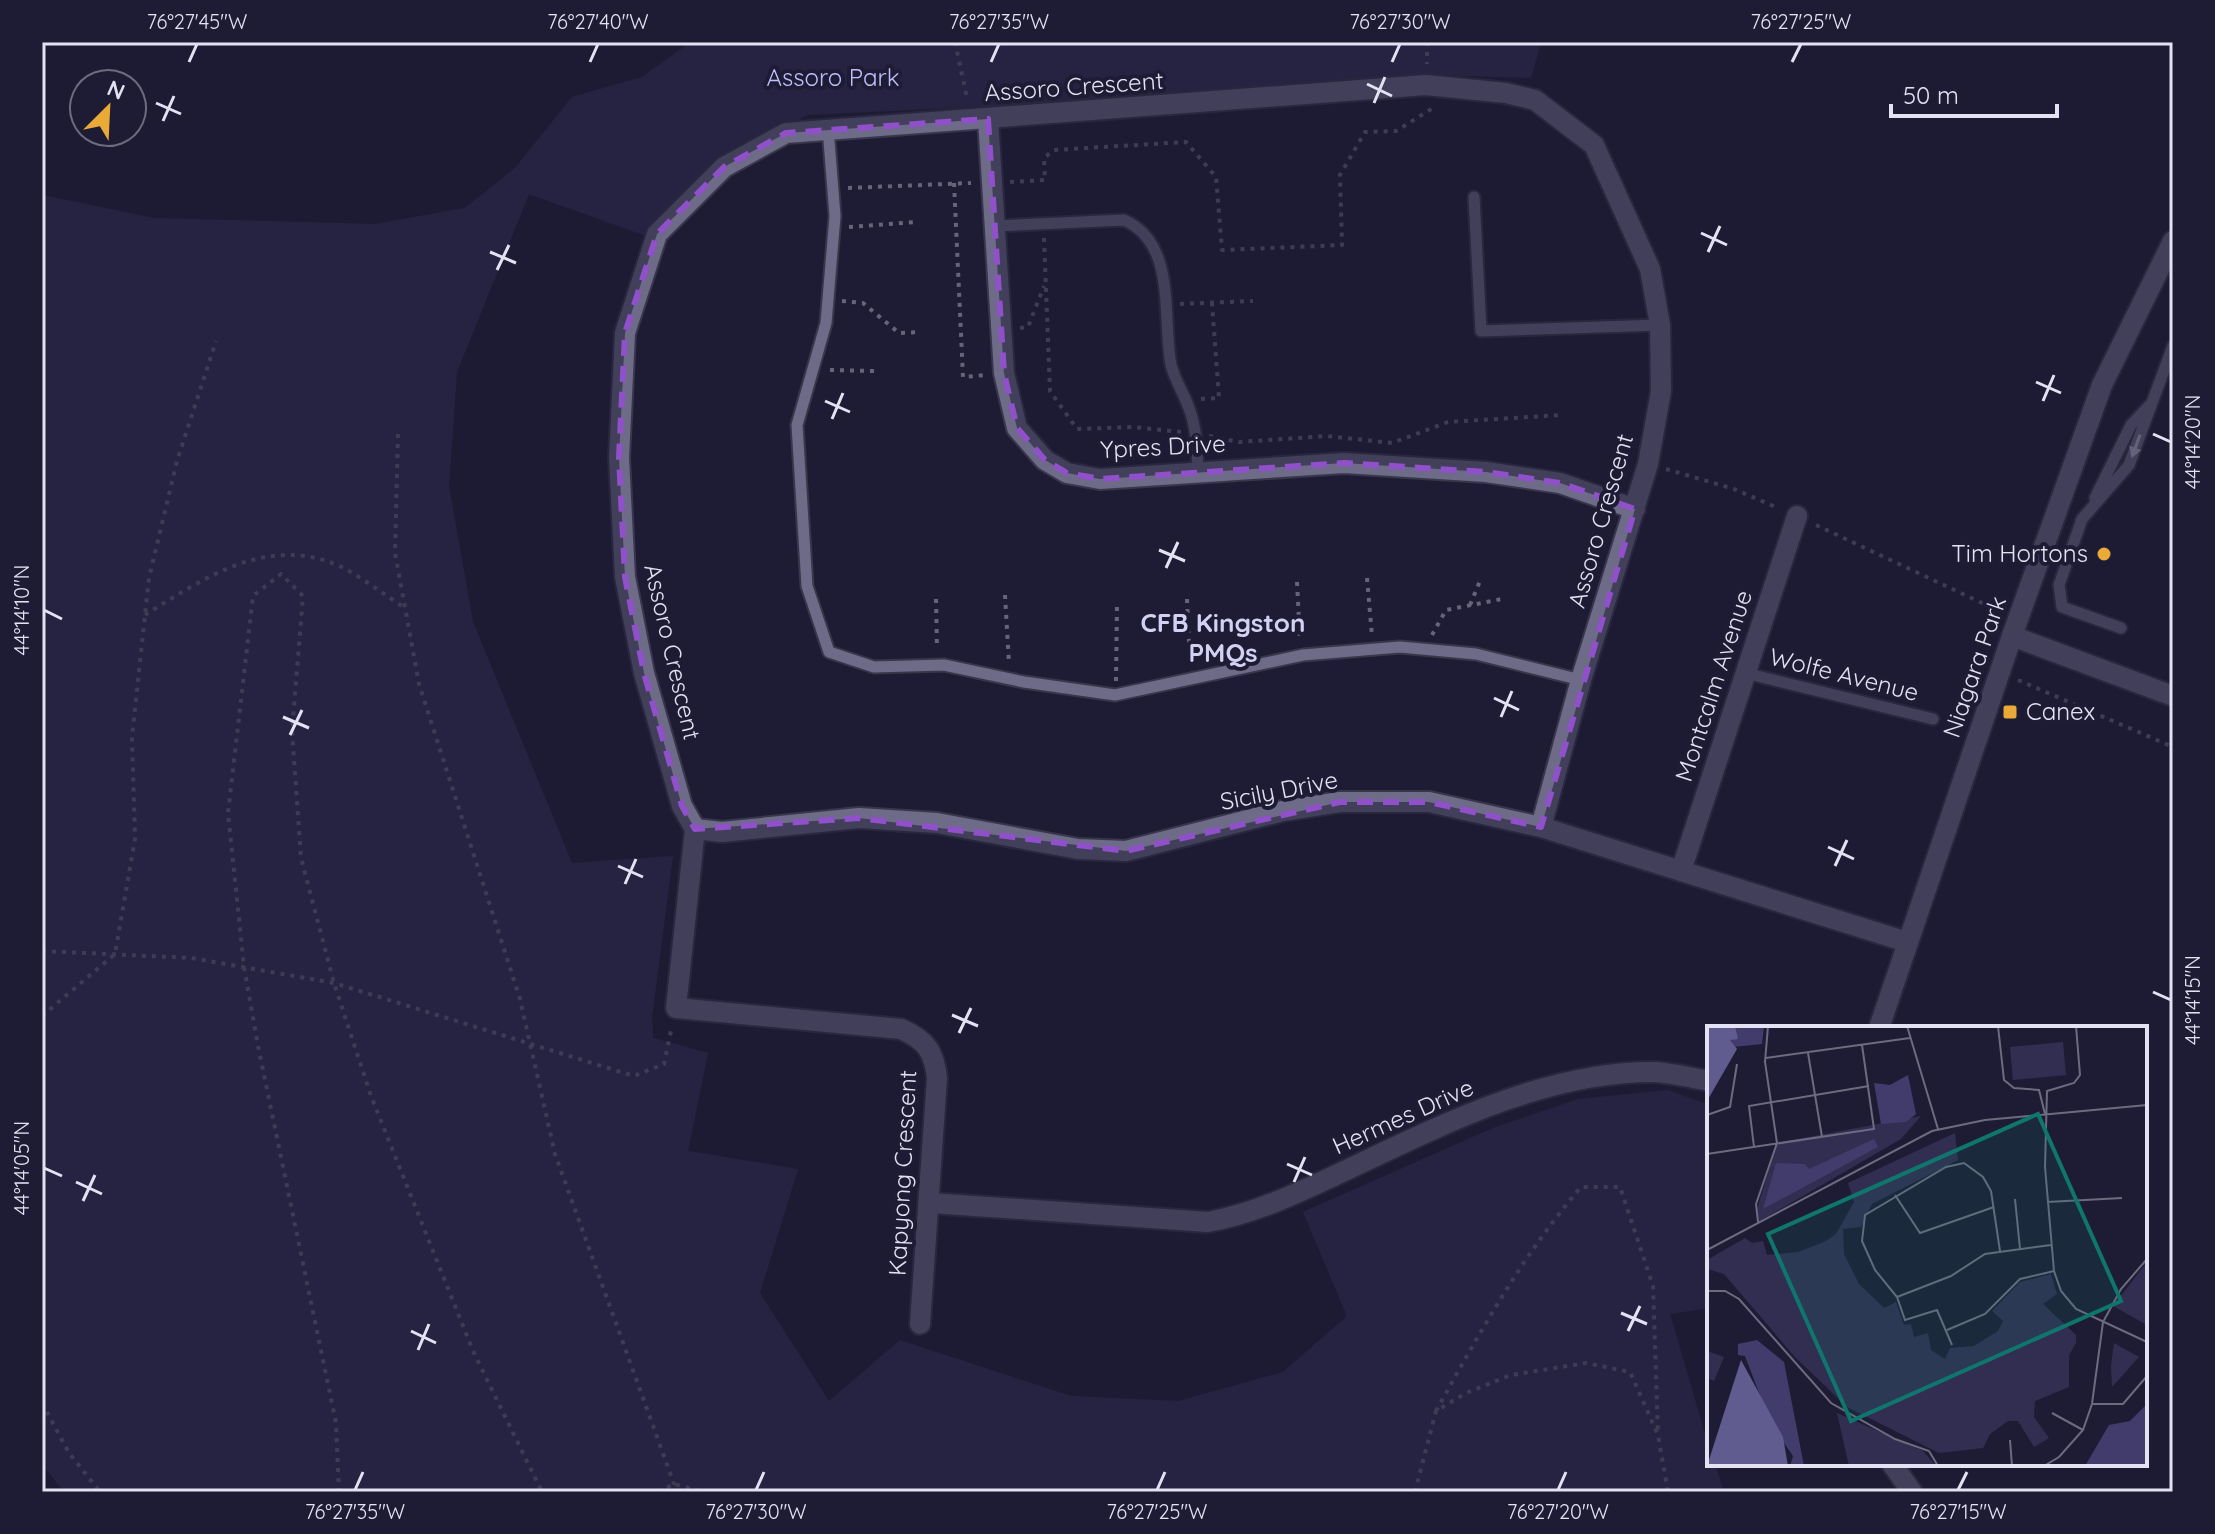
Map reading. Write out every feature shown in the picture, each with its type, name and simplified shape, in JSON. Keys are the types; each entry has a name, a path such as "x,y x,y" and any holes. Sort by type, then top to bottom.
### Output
{"street":[{"name":"Assoro Crescent","path":"695,829 682,806 644,673 625,577 619,458 625,333 657,234 724,167 786,133 1433,86 1506,93 1535,100 1594,145 1650,269 1660,325 1661,391 1648,464 1581,680 1541,827"},
{"name":"Ypres Drive","path":"980,120 993,182 1004,373 1017,428 1045,460 1067,473 1100,479 1344,463 1486,472 1560,483 1635,509"},
{"name":"Niagara Park","path":"1880,1026 2012,636 2102,385 2173,241"},
{"name":"Montcalm Avenue","path":"1681,871 1797,516"},
{"path":"2012,636 2173,696"},
{"name":"Sicily Drive","path":"695,829 722,832 859,818 937,823 1078,849 1126,851 1283,811 1340,802 1429,802 1541,827 1907,942"},
{"path":"676,1008 695,829"},
{"name":"Kapyong Crescent","path":"676,1008 901,1029 922,1039 934,1055 937,1078 931,1203 920,1324"},
{"name":"Hermes Drive","path":"931,1203 1208,1222 1243,1215 1277,1203 1409,1140 1534,1092 1591,1078 1656,1072 1707,1081"},
{"path":"1893,1466 1912,1492"}],"lane":[{"path":"828,128 834,229 826,323 797,425 807,586 829,652 874,667 937,665 1115,695 1301,656 1373,649 1425,649 1476,654 1581,680"},
{"path":"1474,197 1481,331 1660,325"},
{"path":"997,226 1124,220 1142,228 1153,244 1168,305 1171,365 1196,434 1198,472"},
{"path":"2121,628 2062,607 2059,585 2082,519 2129,465 2173,346"},
{"name":"Wolfe Avenue","path":"1745,673 1933,719"}],"path":[{"path":"955,42 980,120"},
{"path":"833,189 1045,180 1044,158 1054,150 1186,142 1216,177 1222,250 1342,245 1340,175 1365,132 1396,131 1433,108 1433,86"},
{"path":"954,183 963,377 1004,373"},
{"path":"834,229 915,222"},
{"path":"1043,224 1050,391 1077,429 1133,427 1186,433"},
{"path":"1002,330 1028,327 1045,284"},
{"path":"827,300 863,303 899,333 921,332"},
{"path":"1168,305 1253,301"},
{"path":"1212,303 1219,398"},
{"path":"42,1016 115,954 135,839 132,737 149,578 177,461 216,341"},
{"path":"812,370 875,371"},
{"path":"1206,436 1239,442 1327,436 1392,443 1448,422 1560,415"},
{"path":"398,434 395,553 419,684 520,999 555,1154 674,1484 670,1492"},
{"path":"1648,464 1734,489 1999,611"},
{"path":"145,615 206,576 253,558 303,554 339,566 405,608"},
{"path":"339,1492 336,1423 244,967 228,813 253,596 281,574 303,596 292,731 301,858 334,983 371,1096 473,1351 542,1492"},
{"path":"1367,578 1373,649"},
{"path":"1470,605 1480,581"},
{"path":"1297,582 1301,656"},
{"path":"1005,595 1009,679"},
{"path":"936,599 937,665"},
{"path":"1187,599 1190,680"},
{"path":"1425,649 1446,610 1502,599"},
{"path":"1115,695 1117,603"},
{"path":"2016,679 2173,747"},
{"path":"42,951 191,958 334,983 634,1076 664,1064 676,1008"},
{"path":"1415,1492 1436,1411 1495,1304 1538,1238 1581,1187 1620,1187 1653,1286 1658,1435 1668,1492"},
{"path":"1436,1411 1466,1393 1511,1375 1586,1363 1630,1372 1658,1435"},
{"path":"42,1403 69,1453 100,1492"},
{"path":"658,1492 674,1484 703,1492"}],"highlighted area":[{"path":"988,119 1004,373 1017,428 1045,460 1067,473 1100,479 1344,463 1486,472 1560,483 1635,509 1541,827 1429,802 1340,802 1126,851 859,818 695,829 682,806 644,673 625,577 619,458 625,333 657,234 724,167 786,133"}],"green space":[{"name":"Assoro Park","path":"686,42 1541,42 1531,78 1427,75 994,106 807,115 743,152 660,241 529,194 457,372 449,486 473,622 572,863 673,856 652,1017 653,1038 708,1053 688,1151 798,1169 760,1293 829,1401 900,1340 1071,1396 1179,1401 1283,1372 1347,1316 1303,1212 1493,1128 1578,1099 1668,1090 1707,1104 1707,1308 1670,1314 1707,1441 1707,1466 1716,1466 1724,1492 64,1492 42,1464 42,195 154,218 375,224 465,208 515,168 572,97 642,77 685,46"}],"place":[{"name":"Tim Hortons","path":"2104,554"},
{"name":"Canex","path":"2010,712"}],"district":[{"name":"CFB Kingston PMQs","path":"1223,638"}]}
